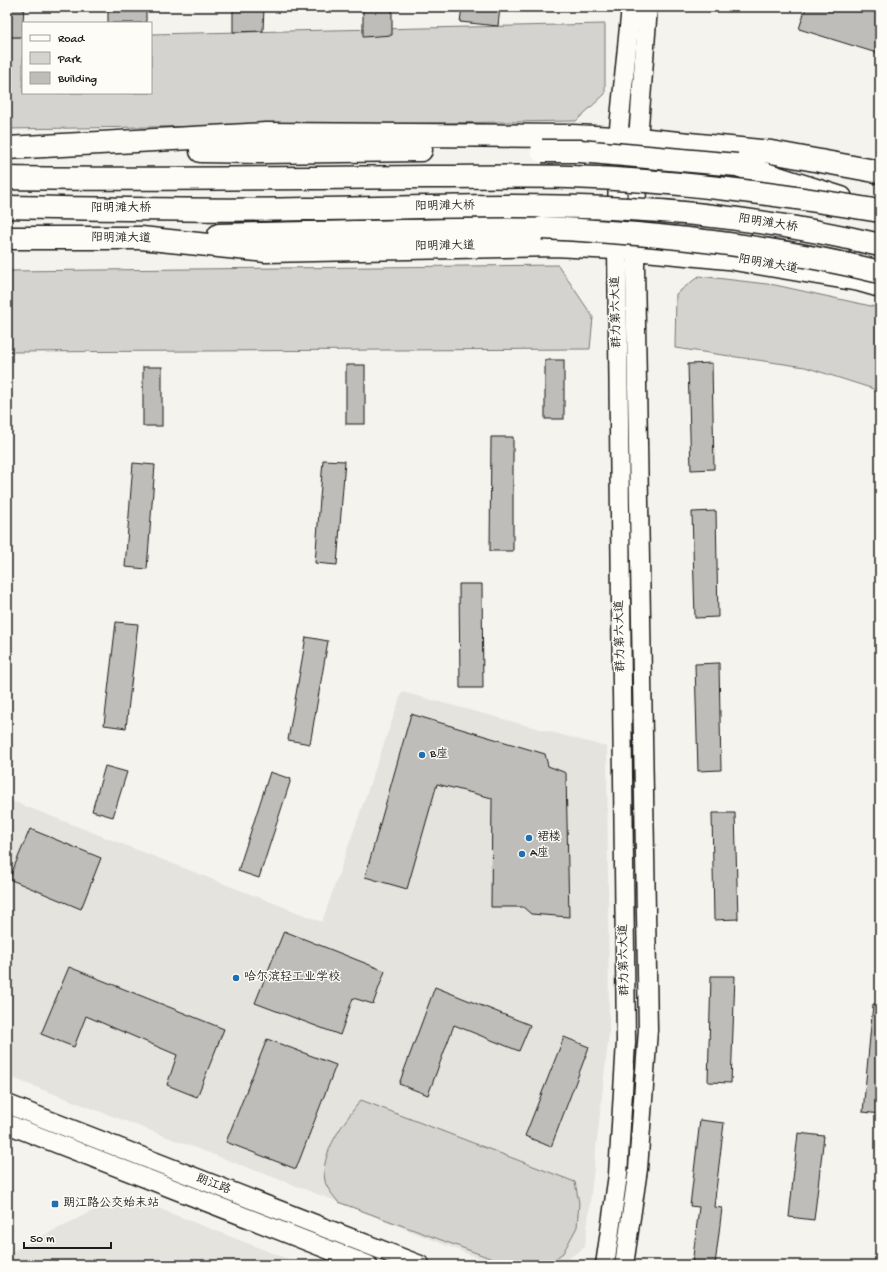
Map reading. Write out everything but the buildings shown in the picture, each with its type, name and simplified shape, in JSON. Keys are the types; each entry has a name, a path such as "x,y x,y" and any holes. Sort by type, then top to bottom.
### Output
{"highway":[{"path":"7,148 266,134 572,136 628,139 771,152 880,172"},
{"path":"40,147 260,152 431,150 580,151 795,171 880,186"},
{"path":"737,165 880,211"},
{"path":"7,178 128,180 571,177 684,184 786,196 880,211"},
{"name":"阳明滩大桥","path":"7,207 250,210 582,206 631,209 732,219 873,244"},
{"path":"141,238 267,233 542,228 716,242 873,244"},
{"name":"阳明滩大道","path":"7,238 141,238 266,251 554,245 626,248 728,258 858,280 880,286"},
{"path":"716,242 828,261 880,272"}],"main road":[{"name":"群力第六大道","path":"605,1265 618,1175 626,1042 626,248 631,7"},
{"name":"群力第六大道","path":"628,139 648,7"},
{"name":"群力第六大道","path":"624,1265 638,1169 648,1030 626,248"},
{"name":"朗江路","path":"7,1104 420,1265"},
{"name":"朗江路","path":"7,1124 368,1265"}],"shaded area":[{"name":"哈尔滨轻工业学校","path":"402,692 607,747 609,1033 585,1247 559,1265 495,1265 338,1202 7,1076 7,799 322,922"},
{"path":"124,1195 285,1258 298,1265 7,1265 7,1254"}],"green space":[{"path":"605,24 605,94 576,121 7,129 7,37 22,37 22,94 152,94 152,34"},
{"path":"558,265 593,317 590,349 7,352 7,271"},
{"path":"699,276 775,285 880,308 880,391 805,367 675,348 676,294"},
{"path":"361,1100 575,1182 579,1203 577,1227 563,1253 546,1265 509,1265 338,1202 328,1189 325,1181 324,1170 326,1159 341,1127"}],"place":[{"name":"B座","path":"422,755"},
{"name":"裙楼","path":"529,838"},
{"name":"A座","path":"522,854"},
{"name":"哈尔滨轻工业学校","path":"236,978"},
{"name":"朗江路公交始末站","path":"55,1204"}]}
